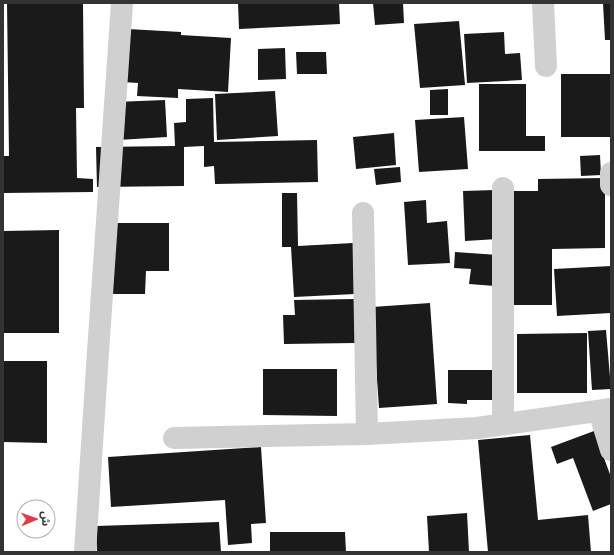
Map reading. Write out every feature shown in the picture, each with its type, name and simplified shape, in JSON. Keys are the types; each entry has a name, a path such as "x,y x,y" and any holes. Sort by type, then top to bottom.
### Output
{"street":[{"path":"85,552 122,3"},
{"path":"543,3 546,66"},
{"path":"611,173 611,185"},
{"path":"503,188 503,424"},
{"path":"363,214 367,434"},
{"path":"174,438 367,434 477,428 605,410 611,450"}],"building":[{"path":"7,3 83,3 84,108 76,108 77,178 93,179 93,192 3,193 3,156 9,156"},
{"path":"238,3 339,3 340,24 239,29"},
{"path":"373,3 403,3 404,23 375,25"},
{"path":"603,3 611,3 611,40 605,40"},
{"path":"459,21 465,85 420,88 414,24"},
{"path":"110,28 181,32 181,35 231,38 228,92 178,89 178,98 137,96 138,83 107,81"},
{"path":"504,32 505,54 520,53 522,80 467,83 464,34"},
{"path":"285,48 286,79 258,80 258,49"},
{"path":"296,52 326,52 327,74 297,74"},
{"path":"561,74 610,74 611,137 561,137"},
{"path":"479,84 526,84 526,136 545,136 545,151 479,151"},
{"path":"448,89 448,115 430,115 430,90"},
{"path":"275,91 278,136 217,140 215,94"},
{"path":"213,98 214,142 317,140 318,182 215,184 214,166 204,167 204,146 184,147 184,186 97,187 96,147 175,146 174,123 186,122 186,99"},
{"path":"165,100 167,137 118,140 115,102"},
{"path":"464,117 468,169 419,172 415,120"},
{"path":"394,133 396,165 356,169 353,137"},
{"path":"600,155 601,175 581,176 580,156"},
{"path":"400,167 401,182 376,185 374,169"},
{"path":"605,178 605,248 552,249 552,305 511,305 510,191 538,191 538,179"},
{"path":"495,190 498,239 465,241 463,191"},
{"path":"282,193 297,193 298,246 353,243 355,294 294,297 291,247 282,247"},
{"path":"426,200 427,223 447,221 450,263 408,265 404,202"},
{"path":"111,223 169,223 169,271 146,271 145,294 111,294"},
{"path":"59,230 59,333 3,333 3,231"},
{"path":"455,252 498,255 495,286 469,284 471,269 454,268"},
{"path":"611,266 611,313 557,316 554,269"},
{"path":"355,299 356,343 284,344 283,315 295,315 294,300"},
{"path":"430,303 437,404 379,408 372,307"},
{"path":"606,330 611,389 592,390 588,331"},
{"path":"587,333 587,393 517,393 517,334"},
{"path":"3,361 47,361 47,443 3,442"},
{"path":"263,369 337,369 337,416 263,415"},
{"path":"448,370 494,370 494,400 467,400 467,404 448,403"},
{"path":"594,431 611,477 611,504 593,511 573,458 557,464 551,447"},
{"path":"530,435 538,520 588,515 591,552 488,552 478,440"},
{"path":"261,447 266,523 251,524 252,543 228,545 225,500 111,507 108,457"},
{"path":"467,513 469,552 429,552 427,516"},
{"path":"219,522 221,552 97,552 96,526"},
{"path":"270,532 345,532 346,552 270,552"}]}
